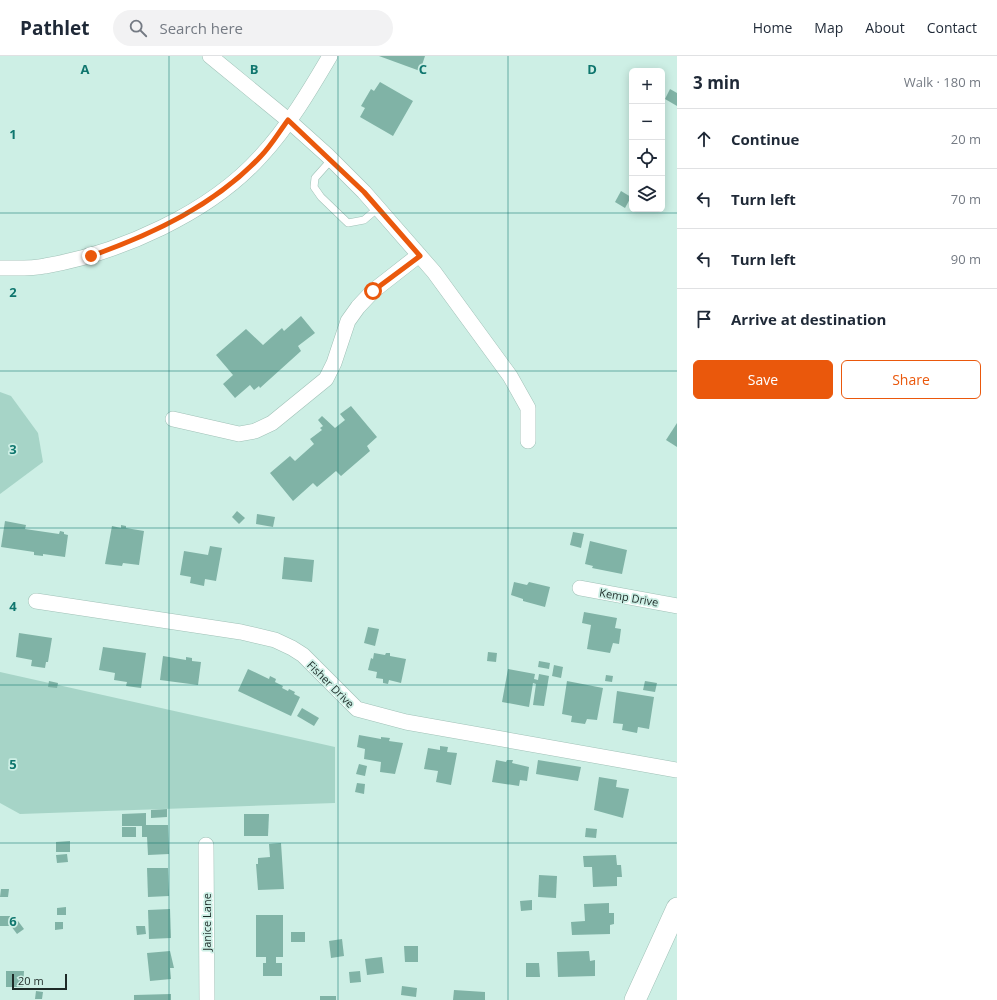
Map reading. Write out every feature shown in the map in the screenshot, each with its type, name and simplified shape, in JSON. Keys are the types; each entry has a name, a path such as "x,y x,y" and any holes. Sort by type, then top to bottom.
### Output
{"street":[{"path":"210,56 288,120 331,160 378,208 434,272 510,376 528,408 528,441"},
{"path":"0,268 44,266 91,256 136,240 168,224 208,200 240,176 262,156 306,97 330,56"},
{"path":"173,419 239,434 255,431 272,423 326,379 334,363 348,321 358,307 373,291 420,256"},
{"name":"Kemp Drive","path":"580,588 677,606"},
{"name":"Fisher Drive","path":"36,601 241,632 275,640 292,648 302,655 350,704 366,712 413,723 677,770"},
{"name":"Janice Lane","path":"206,845 206,1000"},
{"path":"635,1000 677,908"}],"lane":[{"path":"331,160 314,178 314,187 321,197 348,223 364,220 378,208"}],"green space":[{"path":"0,392 11,396 38,433 43,462 0,494"},
{"path":"0,672 335,747 335,803 20,814 0,803"}],"building":[{"path":"379,56 425,56 420,71"},
{"path":"380,82 413,101 393,136 360,117 365,108 361,106 371,89 374,91"},
{"path":"670,89 677,93 677,106 665,99"},
{"path":"621,191 629,196 629,201 625,208 615,202"},
{"path":"301,316 315,333 298,346 301,351 260,388 259,386 254,390 250,385 235,398 223,384 233,375 216,355 246,329 263,345 282,328 284,331"},
{"path":"351,406 377,437 367,446 370,451 341,476 336,471 317,487 313,483 293,501 270,473 290,456 295,461 314,444 310,439 322,430 320,428 323,426 318,420 322,416 335,428 345,420 340,414"},
{"path":"677,423 677,447 666,440"},
{"path":"237,511 245,518 239,524 232,517"},
{"path":"257,514 275,517 273,527 256,524"},
{"path":"5,521 26,525 25,529 59,534 60,531 64,532 64,534 68,535 65,557 43,554 43,556 34,555 34,552 1,547"},
{"path":"121,525 126,526 126,528 144,531 139,565 123,563 122,566 105,564 112,526 121,528"},
{"path":"573,532 584,534 581,548 570,545"},
{"path":"590,541 627,550 622,574 592,568 593,566 585,564"},
{"path":"210,546 222,548 216,581 205,579 204,586 190,583 191,577 180,575 184,551 208,555"},
{"path":"284,557 314,560 312,582 282,579"},
{"path":"514,582 527,585 529,582 550,587 545,607 523,601 523,599 511,595"},
{"path":"584,612 617,618 615,628 621,629 619,644 613,643 610,653 587,649 591,625 582,623"},
{"path":"368,627 379,629 375,646 364,643"},
{"path":"19,633 52,638 48,662 46,662 45,668 31,666 32,660 16,657"},
{"path":"103,647 146,653 141,688 126,686 127,682 114,680 115,673 99,670"},
{"path":"488,652 497,653 496,662 487,661"},
{"path":"374,653 385,655 386,653 390,653 390,656 406,659 401,683 389,680 388,684 383,683 383,679 376,678 377,672 368,670"},
{"path":"163,656 186,660 186,657 192,658 192,661 201,662 198,685 160,680"},
{"path":"539,661 550,663 549,669 538,667"},
{"path":"554,665 563,667 561,678 552,676"},
{"path":"248,669 269,679 270,676 276,679 275,682 283,686 282,688 295,692 294,694 300,697 291,716 238,691"},
{"path":"508,669 535,674 534,679 538,680 539,674 549,676 544,706 533,705 536,684 533,683 529,707 502,702"},
{"path":"606,675 613,676 612,682 605,681"},
{"path":"49,681 58,683 57,688 48,687"},
{"path":"567,681 603,688 597,720 587,719 585,724 571,722 572,716 562,714"},
{"path":"645,681 657,683 655,692 643,690"},
{"path":"617,691 654,697 649,729 638,727 637,733 622,730 623,724 613,723"},
{"path":"302,708 319,718 314,726 297,716"},
{"path":"359,735 381,739 381,737 390,738 389,741 403,743 395,774 380,772 381,762 364,759 365,749 357,747"},
{"path":"440,746 448,747 447,752 457,753 451,785 436,782 438,771 424,769 428,748 440,750"},
{"path":"496,760 506,762 507,760 513,760 512,763 529,767 527,781 520,780 519,786 492,782"},
{"path":"538,760 581,767 578,781 536,774"},
{"path":"359,764 367,766 365,776 356,774"},
{"path":"599,777 617,780 616,787 629,789 623,818 594,810"},
{"path":"357,783 365,784 364,794 355,792"},
{"path":"167,809 167,817 151,818 151,810"},
{"path":"146,813 146,825 168,825 169,854 148,855 147,837 142,837 142,826 122,826 122,814"},
{"path":"244,814 269,814 268,836 244,836"},
{"path":"122,827 136,827 136,837 122,837"},
{"path":"586,828 597,829 596,838 585,837"},
{"path":"70,841 70,852 56,852 56,842"},
{"path":"281,843 284,889 258,890 256,864 258,864 258,858 270,857 269,844"},
{"path":"67,854 68,862 57,863 56,855"},
{"path":"616,855 617,865 621,865 622,877 617,877 617,886 593,887 592,867 584,867 583,856"},
{"path":"147,868 168,868 169,896 148,897"},
{"path":"539,875 557,876 556,898 538,897"},
{"path":"1,889 9,889 8,897 0,897"},
{"path":"532,900 532,910 521,911 520,901"},
{"path":"609,903 609,913 614,913 614,924 610,925 610,934 572,935 571,922 585,921 584,904"},
{"path":"66,907 66,915 57,915 57,908"},
{"path":"170,909 171,938 149,939 148,910"},
{"path":"256,915 283,915 283,957 276,957 276,963 282,963 282,976 263,976 263,963 266,963 266,957 256,957"},
{"path":"0,916 10,916 10,926 0,926"},
{"path":"18,921 24,929 17,934 11,926"},
{"path":"55,922 63,922 63,929 55,930"},
{"path":"136,926 145,926 146,934 137,935"},
{"path":"291,932 305,932 305,942 291,942"},
{"path":"342,939 344,956 331,958 329,941"},
{"path":"404,946 418,946 418,962 405,962"},
{"path":"170,951 174,968 170,968 171,979 150,981 147,953"},
{"path":"589,951 590,961 595,960 595,976 558,977 557,952"},
{"path":"382,957 384,973 367,975 365,959"},
{"path":"526,963 539,963 540,977 526,977"},
{"path":"6,971 24,971 23,987 6,987"},
{"path":"360,971 361,982 350,983 349,972"},
{"path":"402,986 417,988 416,997 401,995"},
{"path":"454,990 485,992 485,1000 453,1000"},
{"path":"36,991 43,992 42,999 35,999"},
{"path":"171,994 171,1000 134,1000 134,995"},
{"path":"320,996 336,996 336,1000 320,1000"}],"route":[{"path":"91,256 136,240 168,224 208,200 240,176 262,156 288,120 327,155 364,192 420,256 373,291"}]}
